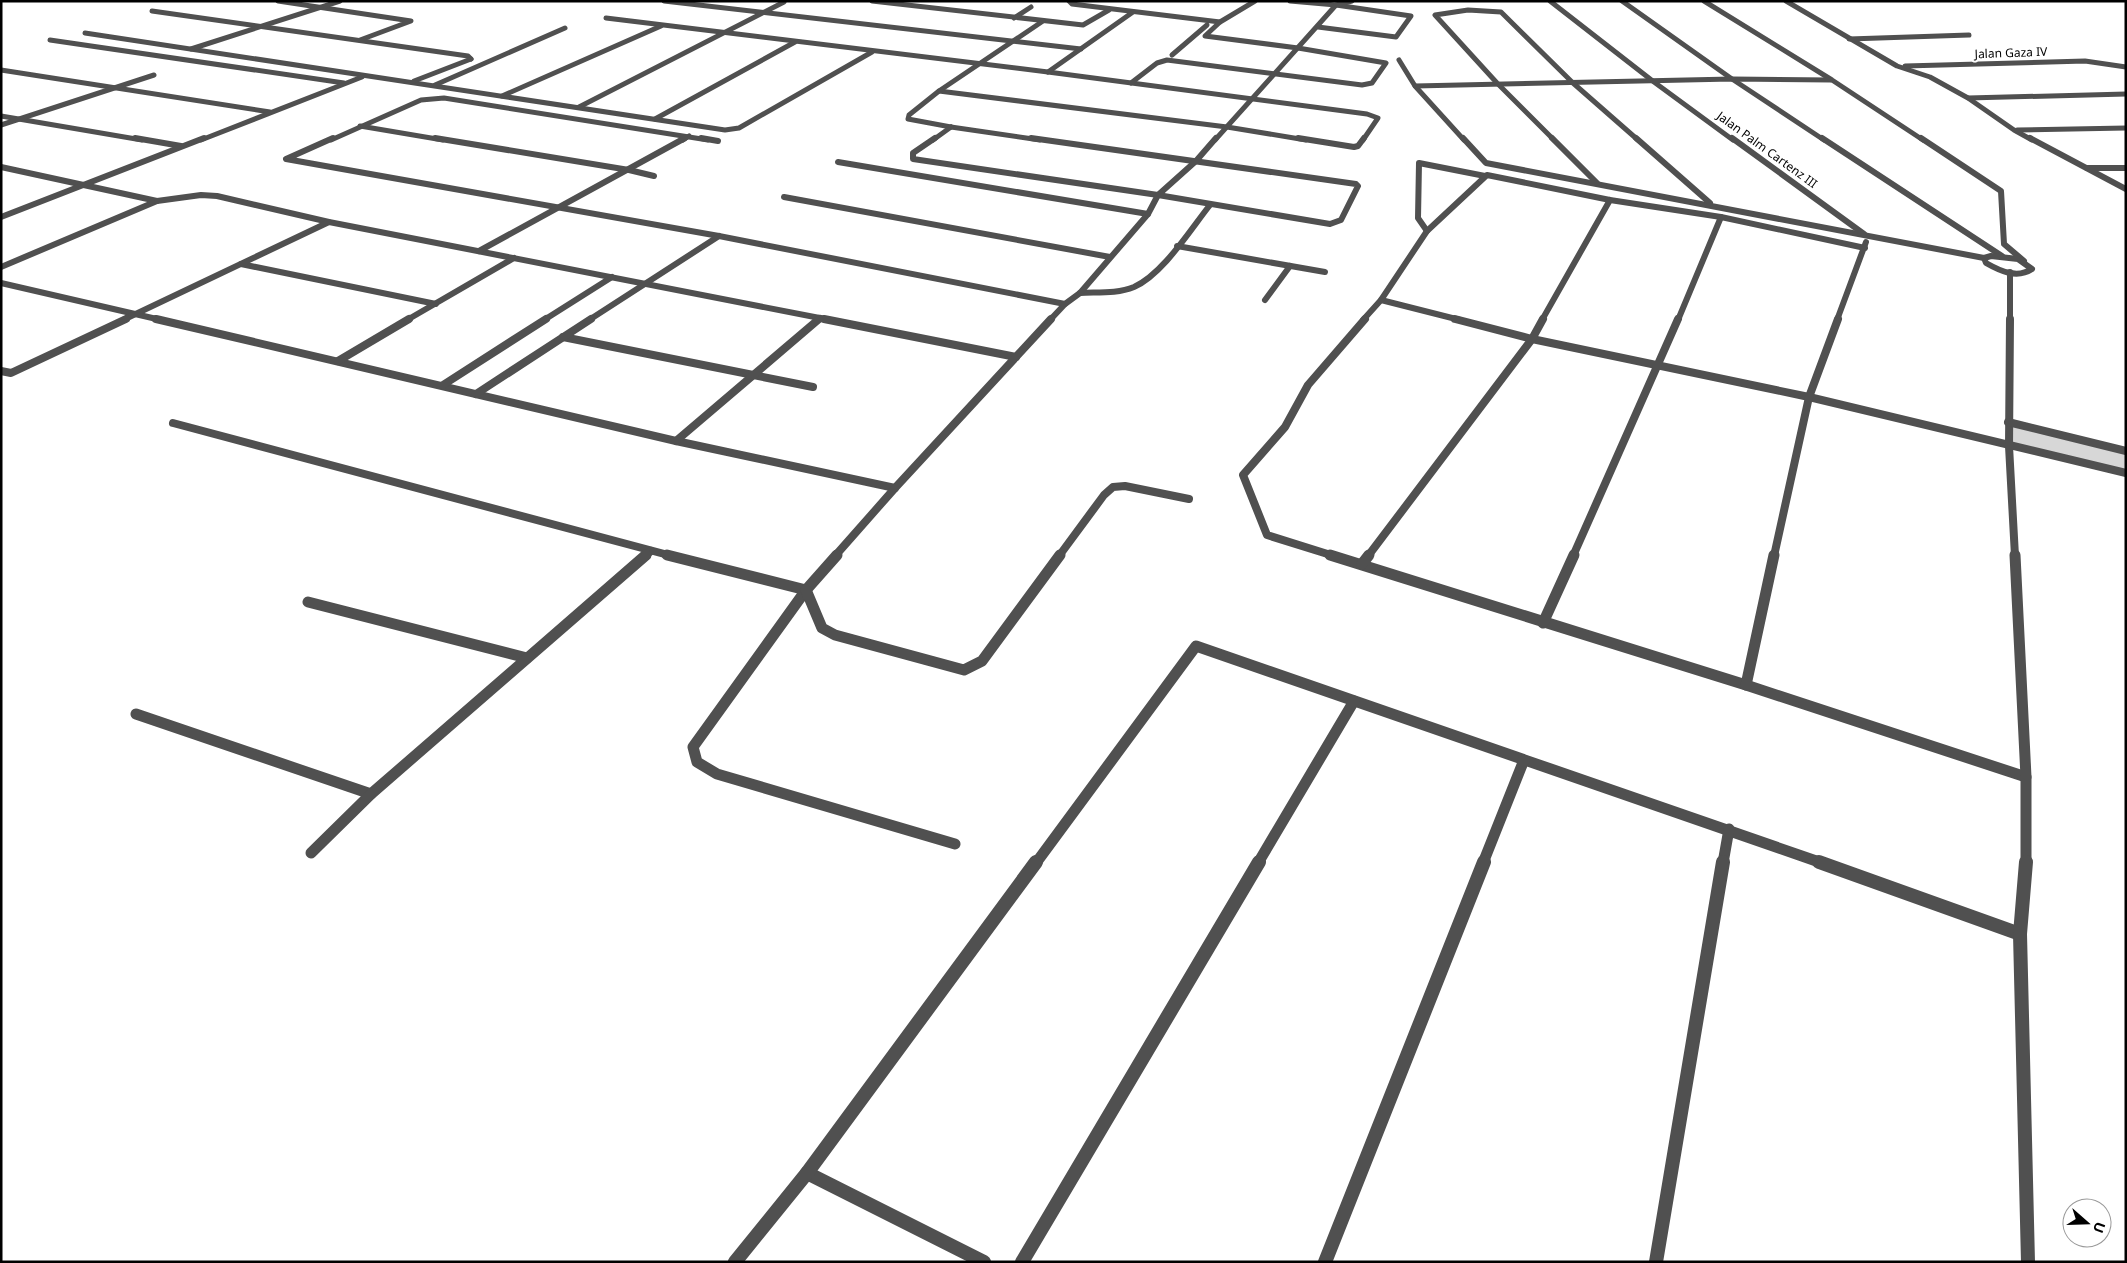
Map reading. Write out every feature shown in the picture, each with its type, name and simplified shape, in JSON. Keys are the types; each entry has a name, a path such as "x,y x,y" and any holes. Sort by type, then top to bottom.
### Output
{"street":[{"path":"278,1 411,21 356,41"},
{"path":"188,50 340,1"},
{"path":"664,1 1081,49"},
{"path":"874,1 1014,18 1086,24 1109,10"},
{"path":"1069,1 1072,4 1109,10 1220,22"},
{"path":"1131,83 1157,63 1167,60 1367,84 1372,83 1386,63 1298,48 1204,36 1220,22 1255,1"},
{"path":"1290,1 1336,5 1411,16 1396,37 1318,27"},
{"path":"954,844 717,774 696,762 694,746 806,590 895,488 1016,356 1066,304 1080,293 1148,214 1158,195 1196,161 1272,74 1318,27 1336,5 1352,1"},
{"name":"Jalan Palm Cartenz III","path":"1550,1 1654,82 1867,236"},
{"path":"1622,1 1732,79 2002,256"},
{"path":"1704,1 1832,80 2001,191 2004,244 2032,269 2029,271 2010,272 1986,263 1984,258"},
{"path":"1786,1 1896,66 1930,77 1968,98 2014,130 2126,189"},
{"path":"579,107 784,2"},
{"path":"942,9 949,5"},
{"path":"1014,18 1031,6"},
{"path":"1597,183 1497,83 1435,15 1443,12 1490,10 1501,12 1573,83 1711,204"},
{"path":"152,11 468,56 471,59 412,82"},
{"path":"1048,72 1134,12"},
{"path":"606,18 977,65 1048,72 1367,114 1378,118 1358,146 1354,147 1227,127 939,91"},
{"path":"950,127 913,153 913,158 1335,224 1341,220 1358,186 1356,184 1196,161 950,127 912,122 908,119 909,115 939,91 1043,21"},
{"path":"1172,55 1212,21"},
{"path":"502,96 662,25"},
{"path":"435,85 565,28"},
{"path":"85,33 188,50 435,85 462,92 579,107 725,130 739,128 872,52"},
{"path":"1848,39 1969,35"},
{"path":"50,40 345,83"},
{"path":"655,119 795,42"},
{"path":"1398,60 1415,86 1486,162 1984,258 2002,256 2024,261"},
{"name":"Jalan Gaza IV","path":"1896,66 2085,61 2126,67"},
{"path":"1,70 271,112"},
{"path":"1,125 154,75"},
{"path":"1,217 364,76"},
{"path":"1415,86 1732,79 1832,80"},
{"path":"462,92 444,98 421,100 286,158 719,236 1066,304"},
{"path":"1968,98 2126,94"},
{"path":"444,98 718,141"},
{"path":"1,116 182,146"},
{"path":"360,126 629,170 654,176"},
{"path":"479,251 705,127"},
{"path":"2014,130 2126,128"},
{"path":"838,162 1148,214"},
{"path":"1486,162 1486,175 1427,231 1380,300 1308,385 1285,427 1243,475 1267,535 1746,685 2026,776"},
{"path":"1427,231 1418,218 1419,163 1610,200 1721,217 1865,248"},
{"path":"1,167 157,201"},
{"path":"2084,168 2126,168"},
{"path":"1,172 10,169"},
{"path":"1,267 157,201 201,195 216,196 329,222 1016,356"},
{"path":"784,197 1110,257"},
{"path":"1362,564 1532,340 1610,200"},
{"path":"1080,293 1122,291 1143,283 1177,246 1210,205"},
{"path":"1543,623 1659,365 1721,217"},
{"path":"1,370 11,373 329,222"},
{"path":"476,394 719,236"},
{"path":"1746,685 1809,397 1865,248 1867,236"},
{"path":"1177,246 1325,272"},
{"path":"338,361 514,258"},
{"path":"241,264 436,304"},
{"path":"1265,300 1290,266"},
{"path":"2010,272 2008,422 2026,776 2026,872 2020,934 2028,1262"},
{"path":"443,385 612,277"},
{"path":"1,283 676,441 895,488"},
{"path":"1380,300 1532,340 1809,397 2126,473"},
{"path":"676,441 820,318"},
{"path":"563,338 813,387"},
{"path":"2008,422 2126,450"},
{"path":"173,423 652,551 806,590"},
{"path":"806,590 822,628 835,635 964,670 982,661 1104,495 1113,487 1125,486 1189,499"},
{"path":"311,853 371,794 652,551"},
{"path":"308,602 527,658"},
{"path":"736,1262 807,1173 1196,646 1729,829 2020,934"},
{"path":"1022,1262 1354,701"},
{"path":"136,714 371,794"},
{"path":"1326,1262 1524,760"},
{"path":"1656,1262 1729,829"},
{"path":"807,1173 984,1262"}],"shaded area":[{"path":"2008,422 2126,451 2126,473 2009,446"}]}
